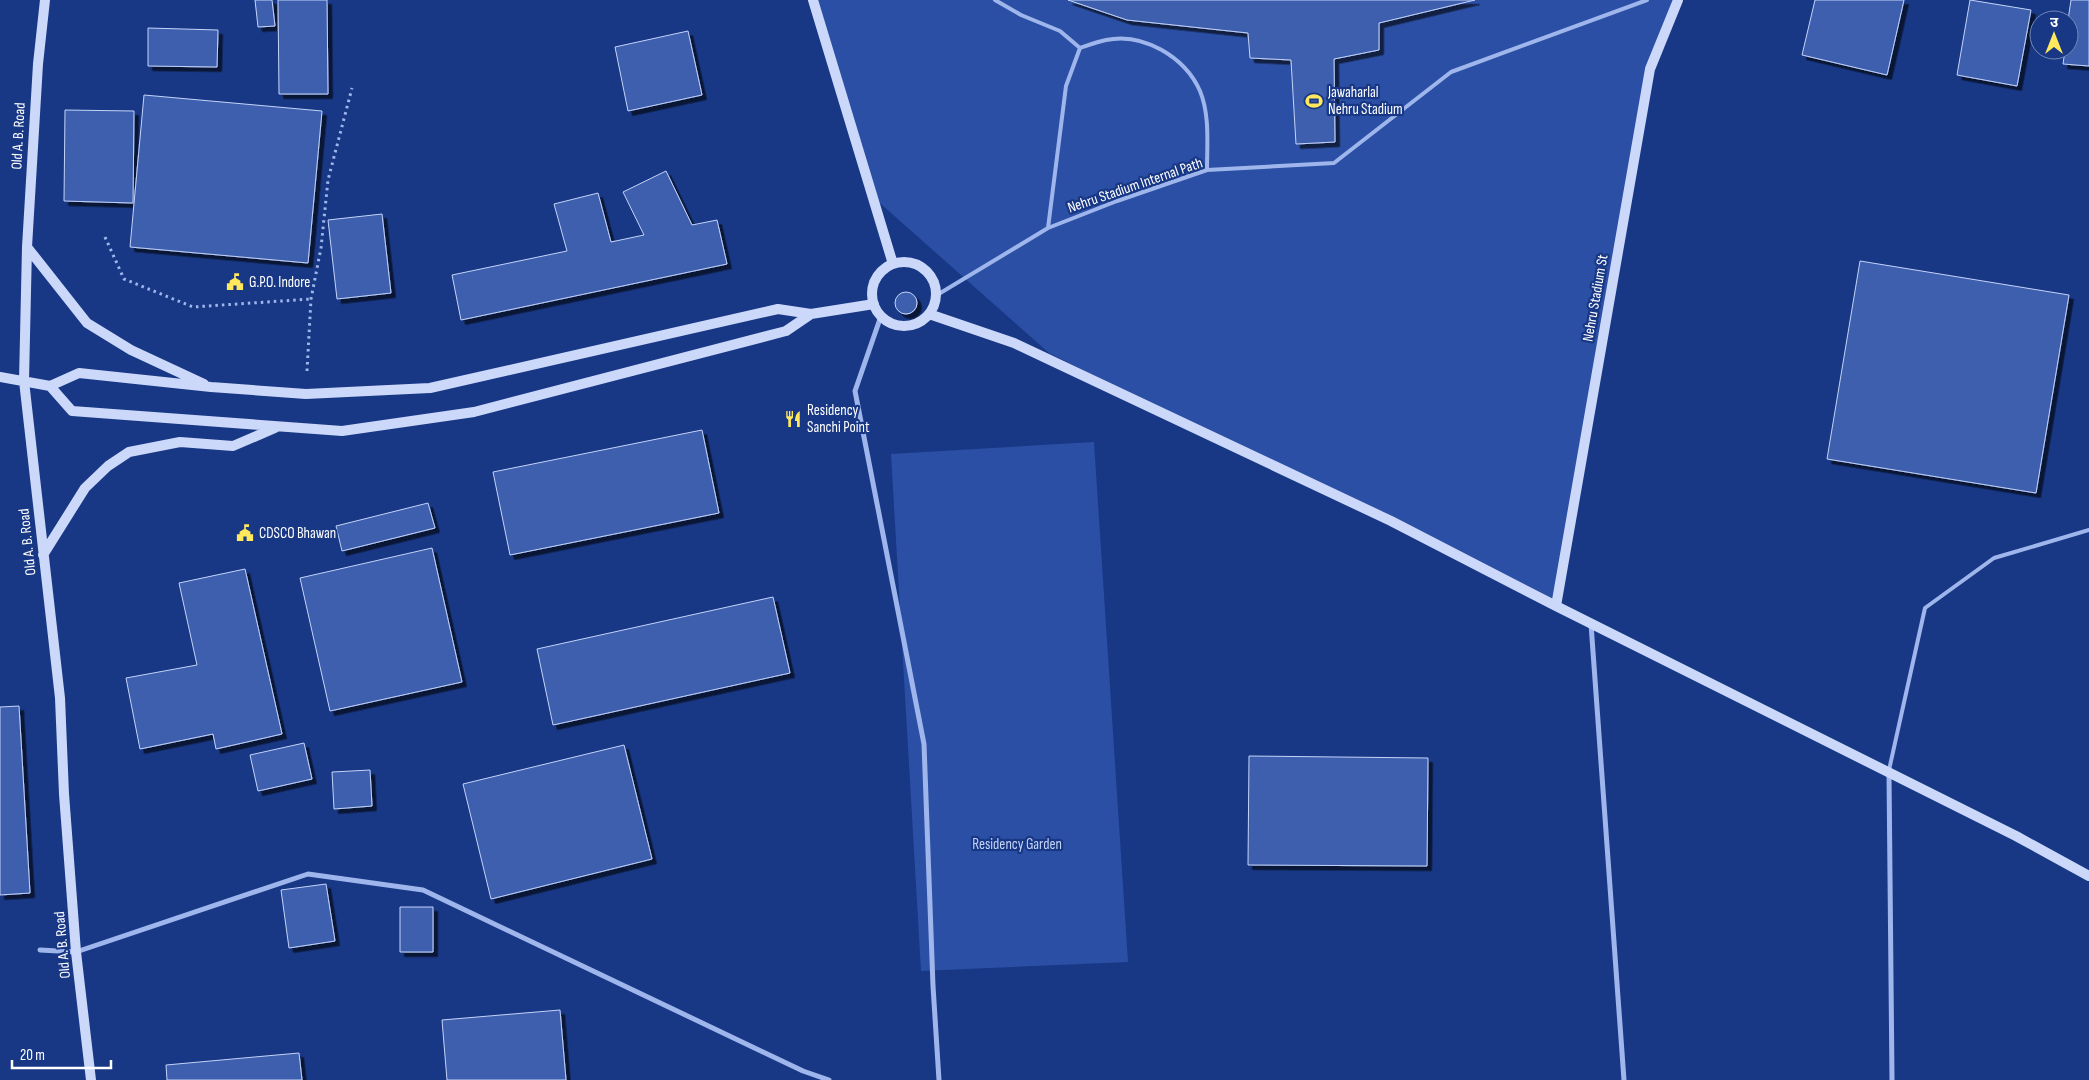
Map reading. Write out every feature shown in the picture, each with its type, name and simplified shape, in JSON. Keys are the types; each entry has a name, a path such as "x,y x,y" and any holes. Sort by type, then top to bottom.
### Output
{"street":[{"name":"Old A. B. Road","path":"45,0 38,64 27,247 24,381 60,698 64,794 76,952 91,1080"},
{"path":"814,0 893,264"},
{"name":"Nehru Stadium St","path":"1556,606 1650,69 1678,0"},
{"path":"27,247 88,324 131,350 211,387"},
{"path":"914,263 924,268 931,275 935,284 936,301 928,314 920,322 910,326 900,326 889,322 881,316 874,304 872,294 878,276 885,268 893,264 914,263"},
{"path":"0,377 50,386 79,373 211,387 306,394 430,388 778,309 811,314 874,304"},
{"path":"50,386 72,411 342,431 474,412 786,331 811,314"},
{"path":"928,314 1014,343 1391,521 1591,624 2016,836 2089,876"},
{"path":"881,316 855,391 924,744 933,986 940,1080"},
{"path":"43,555 85,488 108,466 129,452 180,442 233,446 276,427"},
{"path":"1591,624 1624,1080"},
{"path":"1889,772 1892,1080"},
{"path":"40,950 76,952 308,874 423,890 803,1071 829,1080"}],"lane":[{"path":"995,0 1021,15 1060,31 1080,48"},
{"name":"Nehru Stadium Internal Path","path":"937,295 1048,228 1117,201 1207,170 1334,163 1450,72 1647,0"},
{"path":"1080,48 1108,39 1136,40 1162,49 1185,67 1200,91 1206,118 1207,170"},
{"path":"1048,228 1066,86 1080,48"},
{"path":"1889,772 1925,608 1994,558 2089,530"}],"path":[{"path":"306,394 311,299 321,248 328,180 352,88"},
{"path":"105,237 124,279 194,307 311,299"}],"green space":[{"path":"813,0 1678,0 1650,69 1556,606 1049,353 873,197"},
{"name":"Residency Garden","path":"1094,442 1128,962 921,971 891,454"}],"building":[{"path":"255,0 272,0 275,26 258,27"},
{"path":"278,0 327,0 328,94 279,94"},
{"name":"Jawaharlal Nehru Stadium","path":"1068,0 1475,0 1379,23 1379,50 1334,59 1335,142 1296,144 1291,60 1250,58 1248,33 1127,20"},
{"path":"1815,0 1904,0 1887,75 1802,55"},
{"path":"1970,0 2031,10 2029,10 2029,21 2017,86 1957,75"},
{"path":"2071,0 2089,0 2089,66 2063,64 2064,60 2079,60 2079,10 2070,10"},
{"path":"148,28 218,30 217,67 148,66"},
{"path":"688,31 702,95 628,111 615,47"},
{"path":"144,95 322,111 308,263 130,247"},
{"path":"65,110 134,111 133,203 64,201"},
{"path":"666,171 692,225 717,220 727,264 461,320 452,275 567,251 554,204 598,193 611,242 644,235 623,192"},
{"path":"382,214 391,293 337,299 328,220"},
{"path":"1860,261 2069,295 2036,493 1827,459"},
{"path":"906,292 914,295 917,303 914,311 906,314 898,311 895,303 898,295"},
{"path":"702,430 719,513 510,555 493,472"},
{"path":"428,503 435,528 342,551 336,526"},
{"path":"432,548 462,682 330,711 300,578"},
{"path":"245,569 282,734 216,749 213,734 140,749 126,678 197,665 179,583"},
{"path":"773,597 790,673 553,725 537,649"},
{"path":"19,706 30,893 0,895 0,707"},
{"path":"304,743 312,779 258,791 250,755"},
{"path":"624,745 652,859 491,899 463,784"},
{"path":"1249,756 1428,758 1427,866 1248,865"},
{"path":"370,770 372,806 334,809 332,772"},
{"path":"326,884 335,941 289,948 281,890"},
{"path":"400,907 433,907 433,952 400,952"},
{"path":"560,1010 566,1080 447,1080 442,1020"},
{"path":"299,1053 302,1080 167,1080 166,1065"}],"place":[{"name":"Jawaharlal Nehru Stadium","path":"1314,101"},
{"name":"G.P.O. Indore","path":"235,282"},
{"name":"Residency Sanchi Point","path":"793,419"},
{"name":"CDSCO Bhawan","path":"245,533"}]}
